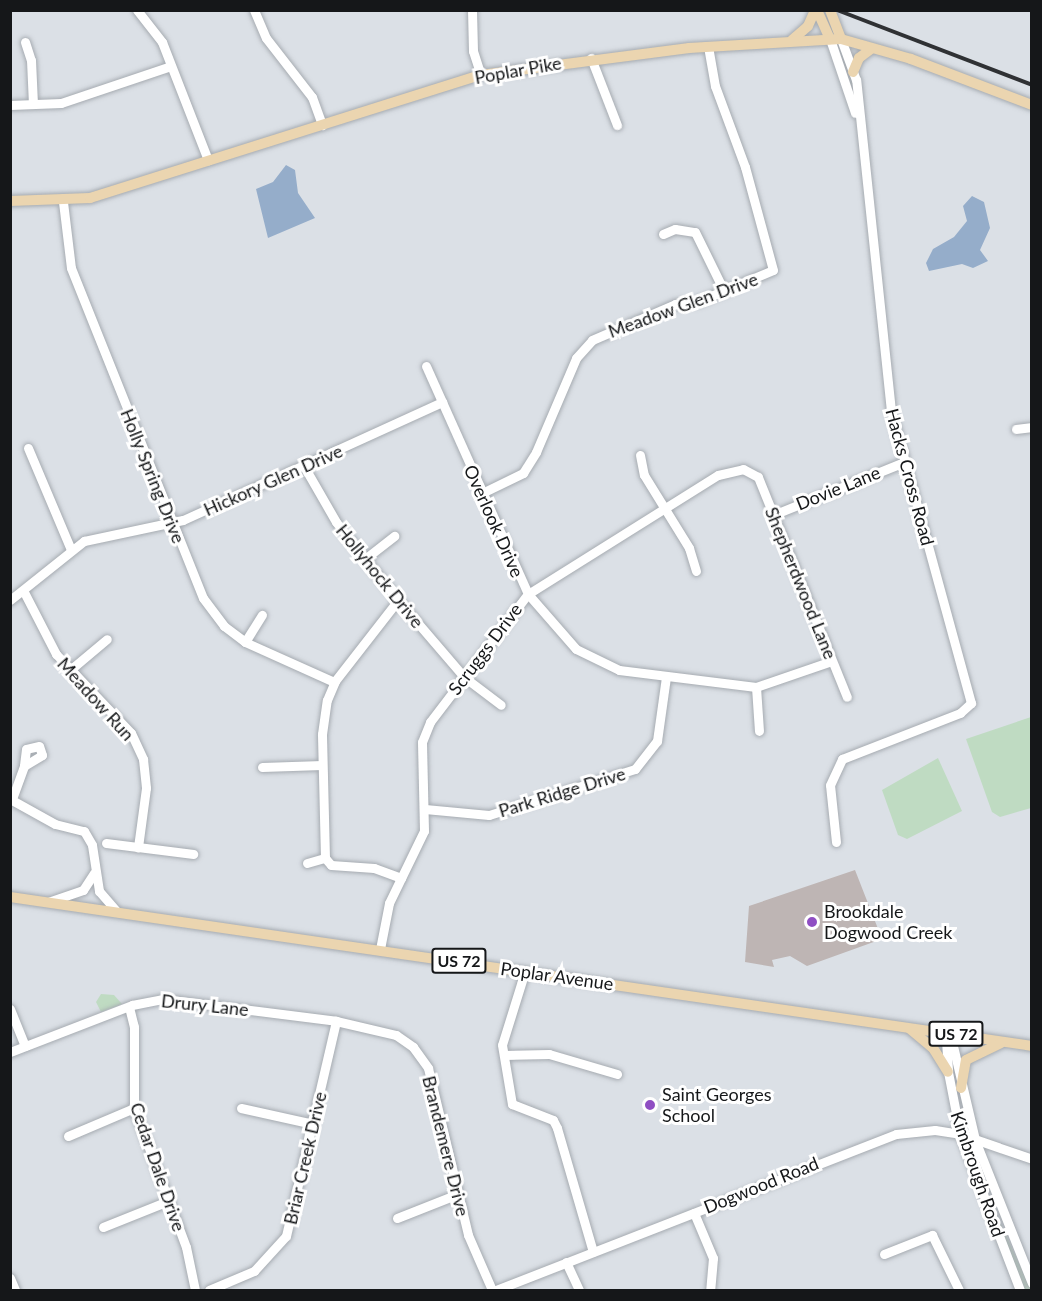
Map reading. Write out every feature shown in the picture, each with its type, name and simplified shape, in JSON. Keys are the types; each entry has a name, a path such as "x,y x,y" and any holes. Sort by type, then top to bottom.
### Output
{"main road":[{"name":"Hacks Cross Road","path":"816,10 835,39"},
{"path":"790,41 808,26 816,10"},
{"name":"Hacks Cross Road","path":"830,10 835,39"},
{"name":"Poplar Pike","path":"10,201 63,202 90,198 482,75 591,57 835,39 911,59 1032,105"},
{"path":"853,72 859,58 871,49"},
{"name":"Poplar Avenue","path":"10,897 380,949 1032,1046"},
{"path":"907,1028 933,1048 948,1072"},
{"path":"961,1088 966,1060 1004,1042"}],"street":[{"path":"137,10 156,31 208,160"},
{"path":"254,10 266,38 312,97 322,125"},
{"path":"472,10 473,51 482,75"},
{"name":"Hacks Cross Road","path":"835,39 853,72 885,378 904,462 971,703 960,713 854,752 839,763 830,785 836,842"},
{"name":"Hacks Cross Road","path":"835,39 857,118"},
{"path":"25,42 31,60 33,104"},
{"name":"Meadow Glen Drive","path":"482,493 523,473 576,358 592,340 675,304 695,302 724,291 773,268 742,159 715,86 708,47"},
{"path":"591,57 617,125"},
{"path":"10,105 69,101 171,66"},
{"name":"Holly Spring Drive","path":"63,202 71,267 203,598 224,626 245,642 334,682"},
{"path":"663,234 675,229 695,232 724,291"},
{"name":"Overlook Drive","path":"426,366 528,594 581,652 619,670 756,687 832,661"},
{"name":"Hickory Glen Drive","path":"10,600 24,592 71,550 95,537 172,522 305,468 442,402"},
{"path":"1016,429 1032,427"},
{"path":"28,448 71,550"},
{"path":"640,455 644,475 689,548 696,572"},
{"name":"Dovie Lane","path":"773,515 904,462"},
{"name":"Hollyhock Drive","path":"305,468 336,522 398,600 464,677 501,705"},
{"name":"Scruggs Drive","path":"380,949 386,912 424,831 422,742 430,722 528,594 718,476 753,471"},
{"name":"Shepherdwood Lane","path":"753,471 847,697"},
{"path":"366,558 393,536"},
{"name":"Meadow Run","path":"24,592 56,654 131,733 143,759 146,788 138,847"},
{"path":"398,600 334,682 324,716 322,765 325,858 331,865 374,867 401,878"},
{"path":"245,642 262,615"},
{"path":"70,670 106,639"},
{"name":"Park Ridge Drive","path":"425,809 489,814 636,769 657,741 666,677"},
{"path":"756,687 759,731"},
{"path":"262,767 322,765"},
{"path":"24,766 11,799 55,824 84,831 94,851 94,873 99,891 117,912"},
{"path":"106,843 193,854"},
{"path":"307,863 325,858"},
{"path":"48,902 83,890 94,873"},
{"path":"525,971 519,1003 505,1029 504,1054 512,1104 553,1120 593,1252"},
{"name":"Drury Lane","path":"10,1052 129,1007 171,998 336,1021"},
{"name":"Cedar Dale Drive","path":"129,1007 134,1027 134,1108 186,1247 195,1290"},
{"path":"10,1009 26,1046"},
{"name":"Briar Creek Drive","path":"209,1290 254,1271 280,1246 288,1230 336,1021"},
{"name":"Brandemere Drive","path":"336,1021 396,1035 413,1047 428,1068 468,1235 494,1290"},
{"name":"Kimbrough Road","path":"950,1033 946,1041 948,1072 960,1134 1020,1290"},
{"name":"Kimbrough Road","path":"950,1033 961,1088 975,1140 1032,1283"},
{"path":"504,1054 549,1054 616,1074"},
{"path":"68,1136 134,1108"},
{"path":"241,1108 313,1124"},
{"name":"Dogwood Road","path":"494,1290 896,1134 935,1130 960,1134 1032,1159"},
{"path":"397,1218 458,1194"},
{"path":"103,1227 168,1200"},
{"path":"694,1213 713,1258 710,1290"},
{"path":"884,1254 932,1235 959,1290"},
{"path":"566,1262 579,1290"},
{"path":"10,1278 15,1290"}],"green space":[{"path":"1031,717 1031,808 1000,817 992,812 966,739"},
{"path":"938,758 962,811 907,839 898,835 882,790"},
{"path":"101,994 114,995 122,1004 101,1012 96,1002"},
{"path":"974,1158 995,1211 1031,1290 1024,1290"}],"water":[{"path":"286,165 295,170 298,193 315,218 268,238 256,189 273,182"},
{"path":"972,196 984,202 990,228 980,250 988,261 973,268 962,264 929,271 926,263 933,249 954,237 967,221 963,206"}],"building":[{"name":"Brookdale Dogwood Creek","path":"855,870 882,939 807,966 790,956 772,960 774,967 745,962 749,906"}],"railway":[{"path":"837,10 1032,85"}],"place":[{"name":"Brookdale Dogwood Creek","path":"812,922"},
{"name":"Saint Georges School","path":"650,1105"}]}
